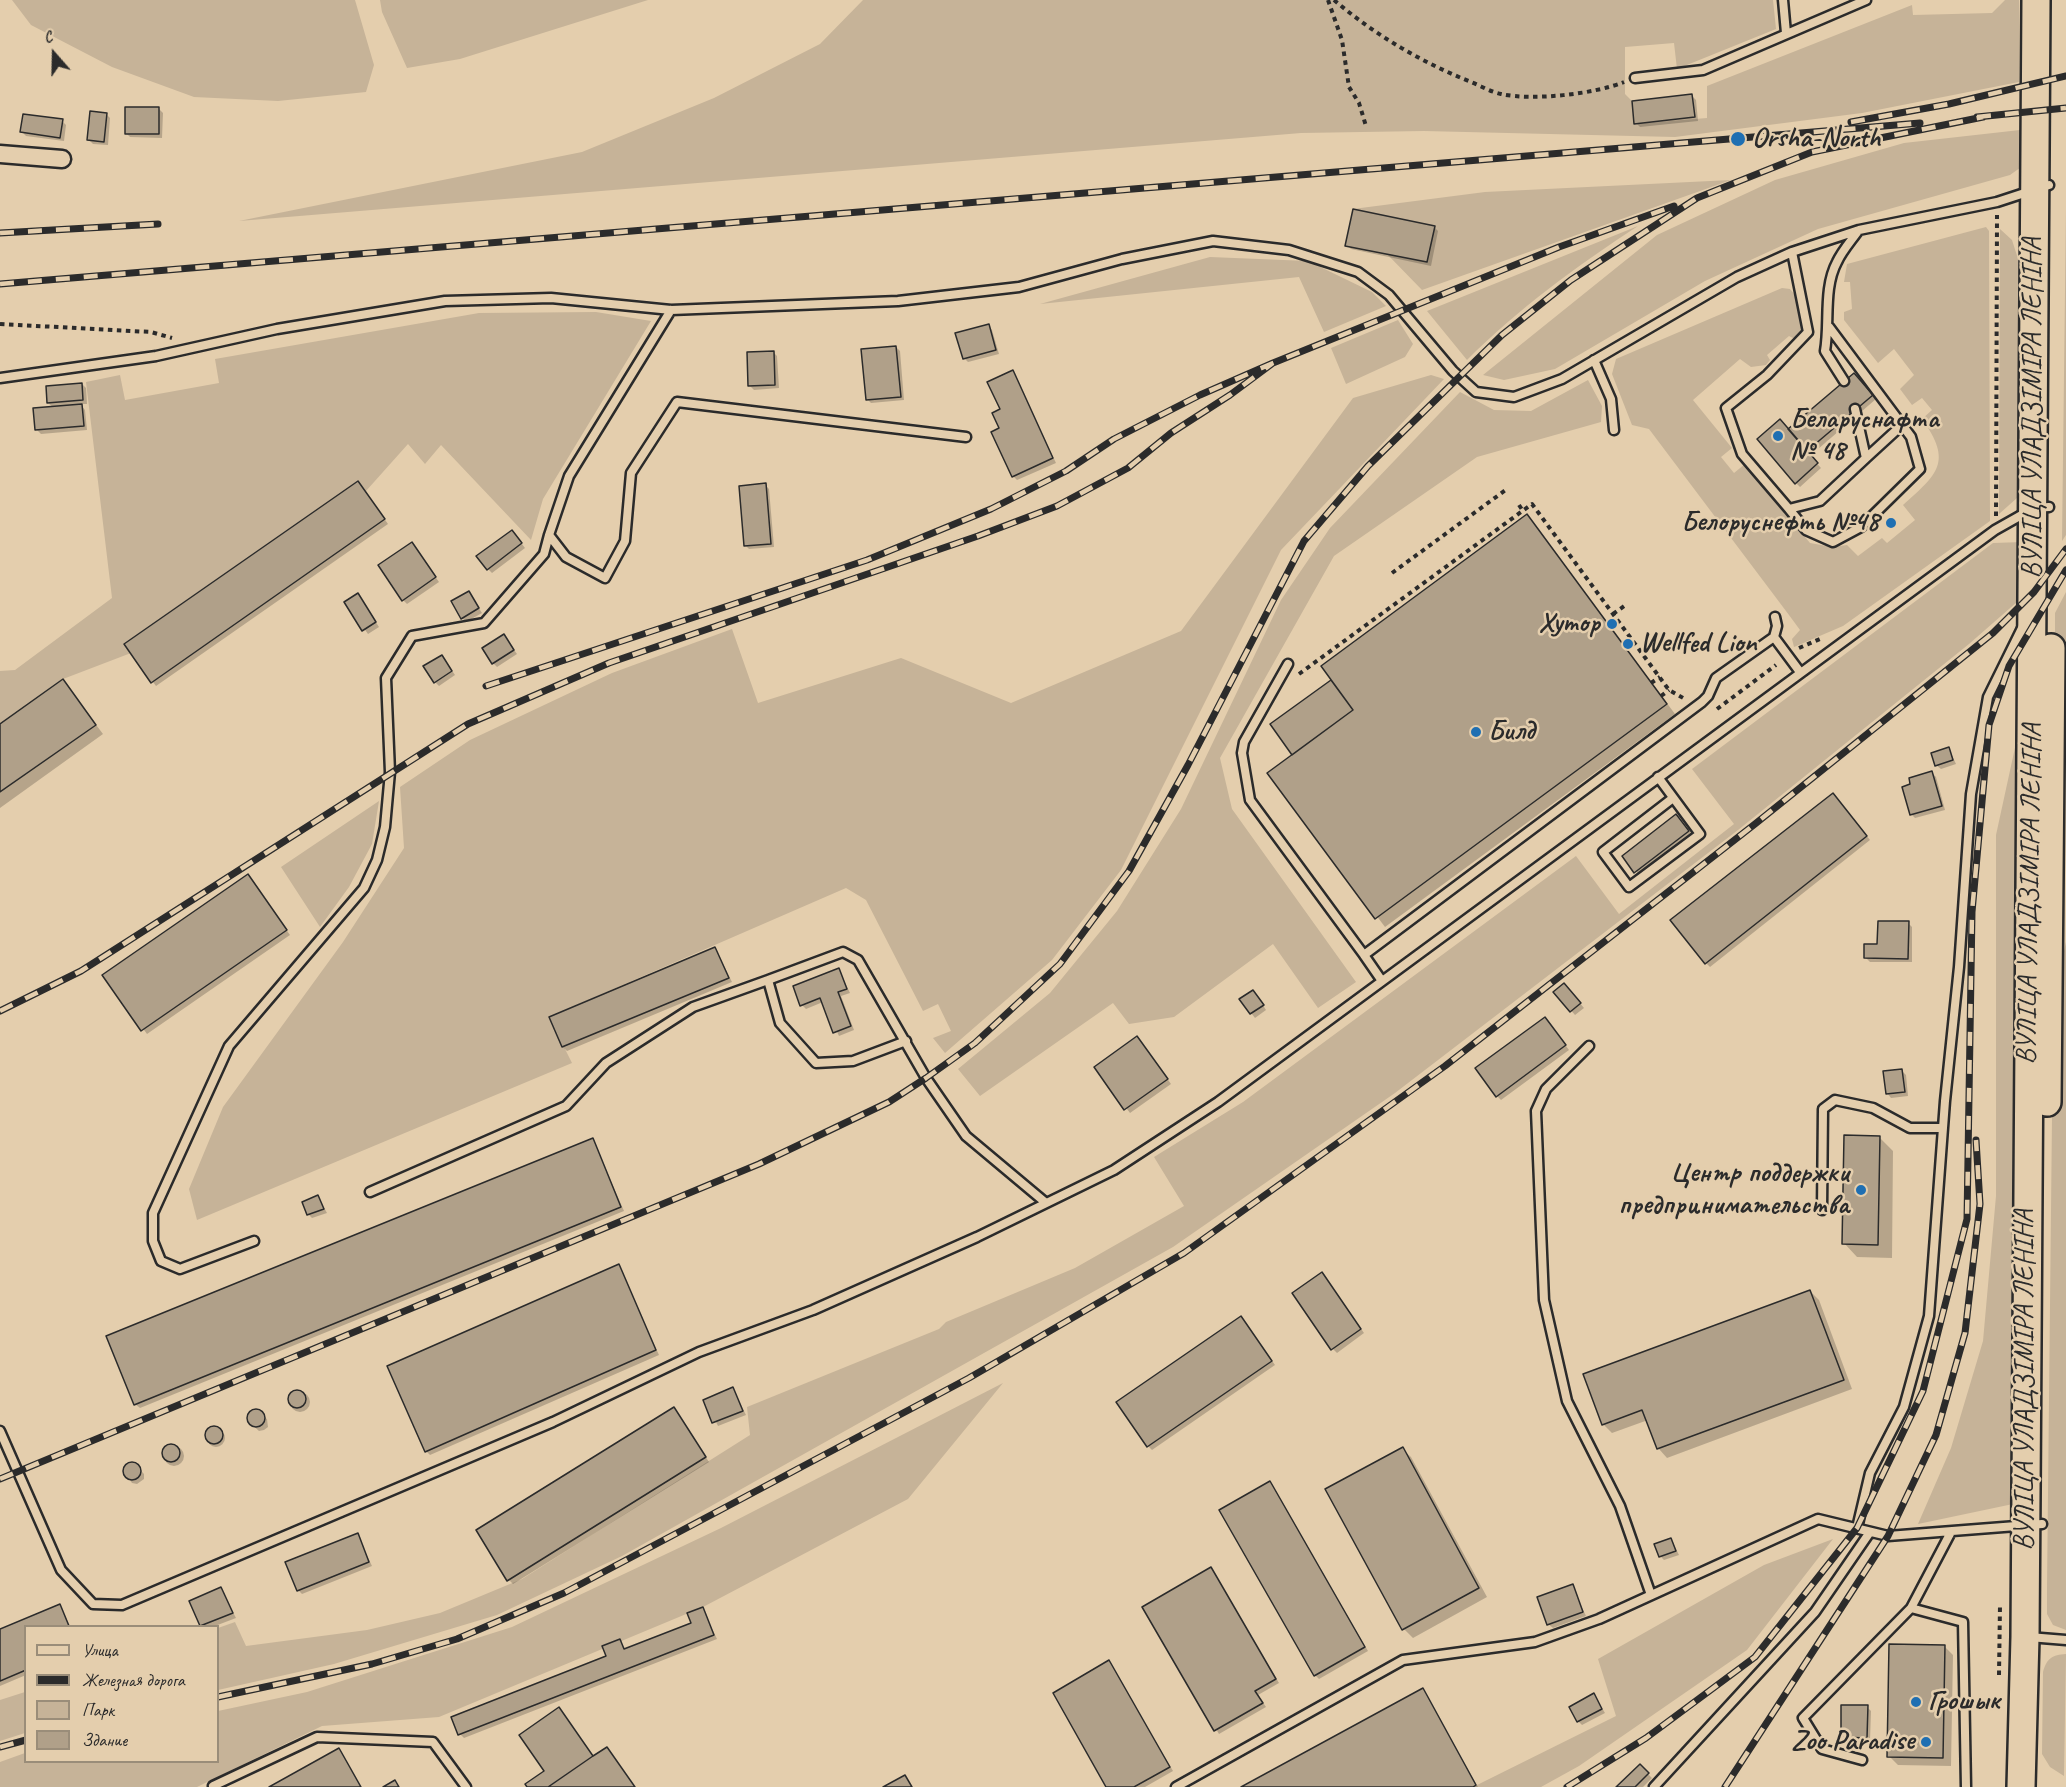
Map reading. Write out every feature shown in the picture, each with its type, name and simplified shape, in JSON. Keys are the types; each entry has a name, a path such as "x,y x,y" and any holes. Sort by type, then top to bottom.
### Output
{"main road":[{"name":"ВУЛІЦА УЛАДЗІМІРА ЛЕНІНА","path":"2036,0 2042,186 2042,507 2048,753 2034,1525 2044,1638 2039,1787"},
{"name":"ВУЛІЦА УЛАДЗІМІРА ЛЕНІНА","path":"2042,186 2050,0"},
{"name":"ВУЛІЦА УЛАДЗІМІРА ЛЕНІНА","path":"2042,507 2033,610 2048,753"},
{"name":"ВУЛІЦА УЛАДЗІМІРА ЛЕНІНА","path":"2021,1787 2044,1638"}],"street":[{"path":"0,154 62,159"}],"lane":[{"path":"1783,0 1786,33"},
{"path":"1635,78 1703,70 1866,0"},
{"path":"0,378 84,368 198,347 277,329 445,301 551,298 671,310 898,301 1019,287 1122,259 1213,241 1289,250 1358,272 1389,295 1453,371 1476,392 1514,397 1562,378 1737,277 1792,252 1859,231 1997,202 2042,186"},
{"path":"1844,381 1825,351 1830,327 1829,288 1836,263 1859,231"},
{"path":"1792,252 1808,332 1767,375 1726,408 1742,454 1806,531 1833,542 1861,527 1920,469 1911,437 1830,327"},
{"path":"254,1241 180,1269 161,1261 153,1241 153,1213 229,1046 364,888 377,860 386,827 390,772 386,678 412,636 484,623 544,554 569,476 671,310"},
{"path":"1594,360 1611,399 1614,430"},
{"path":"549,535 566,556 605,578 625,541 631,473 677,402 966,437"},
{"path":"1855,410 1866,458"},
{"path":"1789,509 1820,501 1902,425"},
{"path":"0,1431 61,1570 93,1604 122,1605 553,1422 699,1352 813,1310 977,1237 1114,1170 1208,1108 1995,530 2042,507"},
{"path":"1857,1528 1870,1473 1904,1407 1929,1316 1943,1128 1959,967 1971,794 1988,697 2017,633 2033,610"},
{"path":"1364,955 1702,702 1708,696 1716,678 1774,637 1778,626 1775,617"},
{"path":"1774,637 1800,672"},
{"path":"1288,664 1244,742 1242,753 1248,796 1382,981"},
{"path":"1658,777 1700,834 1629,887 1603,852 1673,798"},
{"path":"370,1192 566,1106 606,1063 693,1007 843,952 858,960 926,1078 966,1136 1046,1203"},
{"path":"768,980 780,1023 816,1063 853,1061 906,1041"},
{"path":"1589,1046 1546,1089 1536,1112 1544,1300 1567,1401 1620,1506 1651,1595"},
{"path":"1822,1210 1823,1109 1835,1100 1873,1108 1910,1128 1943,1128"},
{"path":"1176,1787 1403,1660 1536,1642 1599,1619 1818,1519 1888,1536 2034,1525"},
{"path":"1654,1787 1815,1612 1870,1532"},
{"path":"1862,1760 1822,1749 1803,1718 1911,1608 1951,1532"},
{"path":"1911,1608 1963,1622 1966,1787"},
{"path":"213,1786 317,1737 433,1742 466,1787"}],"path":[{"path":"1328,0 1342,40 1349,87 1359,103 1366,126"},
{"path":"1334,0 1365,26 1438,69 1501,94 1556,96 1610,88 1635,78"},
{"path":"1995,530 1997,202"},
{"path":"0,324 150,332 198,347"},
{"path":"1392,573 1507,489"},
{"path":"1271,695 1532,504 1669,690 1686,700"},
{"path":"1519,505 1523,511"},
{"path":"1405,590 1408,595"},
{"path":"1613,614 1627,604"},
{"path":"1713,712 1776,665"},
{"path":"1652,683 1660,677"},
{"path":"1661,696 1669,690"},
{"path":"1998,1682 2000,1600"}],"green space":[{"path":"12,0 355,0 374,65 366,92 278,101 194,97 112,67 31,25"},
{"path":"380,0 648,0 460,59 407,68 382,12"},
{"path":"863,0 1773,0 1776,29 1677,69 1674,43 1625,47 1625,94 1632,101 1635,124 1707,118 1707,86 1912,5 1913,15 1992,13 2005,0 2019,0 2019,82 1862,113 1675,137 1424,131 1301,133 239,221 582,152 714,98 820,44"},
{"path":"2020,130 2024,165 2010,175 1818,229 1705,281 1555,369 1504,380 1483,375 1657,235 1775,180 1904,143"},
{"path":"1731,180 1422,290 1387,254 1427,262 1434,226 1353,209 1485,192"},
{"path":"2066,209 2066,535 2062,541"},
{"path":"1638,226 1549,288 1467,360 1427,311"},
{"path":"1986,227 1989,231 1990,521 1843,626 1794,647 1792,639 1800,630 1649,429 1632,425 1612,374 1616,359 1782,288 1790,289 1799,300 1803,328 1795,339 1789,336 1767,355 1770,360 1766,365 1751,367 1740,359 1693,400 1732,448 1721,457 1734,473 1745,464 1810,543 1832,547 1847,545 1858,556 1882,538 1887,543 1915,520 1903,505 1933,476 1939,457 1932,434 1922,419 1932,410 1922,398 1912,405 1900,389 1914,375 1894,349 1878,363 1844,320 1844,312 1852,309 1850,282 1844,282 1847,264"},
{"path":"2000,229 2012,240 2020,265 2020,486 2017,498 1999,514"},
{"path":"1210,257 1308,261 1372,292 1386,306 1324,332 1299,277 1040,304"},
{"path":"596,312 651,321 543,499 531,540 441,445 425,464 408,444 366,491 358,481 131,653 63,679 0,724 0,671 15,670 112,598 86,382 120,375 125,400 219,383 215,359 479,313"},
{"path":"1398,320 1413,344 1405,357 1346,384 1331,348"},
{"path":"1431,375 1444,379 1281,550 1121,870 1052,960 945,1053 933,1038 951,1031 938,1004 923,1011 866,900 846,888 549,1017 572,1063 197,1220 189,1189 223,1107 343,942 404,848 400,787 470,740 612,673 732,629 758,703 901,658 1011,703 1181,631 1353,398"},
{"path":"1588,380 1602,406 1601,422 1477,457 1334,556 1220,758 1232,809 1356,982 1318,1008 1273,944 1174,1017 1129,1024 1113,1003 980,1096 958,1069 1050,993 1117,911 1181,809 1281,600 1330,528 1460,392 1494,410 1531,411"},
{"path":"2023,542 2025,595 1969,644 1738,830 1395,1093 1173,1247 622,1556 497,1615 334,1664 219,1690 219,1628 235,1622 246,1646 367,1630 440,1613 522,1579 750,1435 747,1407 939,1329 946,1322 1075,1268 1184,1206 1154,1157 1243,1102 1576,856 1619,914 1734,824 1692,769 1993,543"},
{"path":"2066,592 2066,729 2055,707 2055,613"},
{"path":"2021,720 2013,1504 1918,1524 1951,1448 1983,1341 1996,1196 1996,835"},
{"path":"379,801 372,844 349,887 320,927 281,867"},
{"path":"2066,942 2066,1630 2053,1625 2047,1614 2047,1588 2052,1117 2058,1058 2057,982"},
{"path":"1003,1383 908,1499 703,1607 439,1717 322,1726 197,1787 0,1787 0,1762 24,1753 24,1763 219,1763 219,1711 307,1692 512,1627 721,1528"},
{"path":"1833,1539 1747,1650 1579,1766 1541,1787 1473,1787 1616,1716 1598,1659 1764,1565"},
{"path":"2066,1654 2064,1776 2050,1767 2042,1754 2043,1672 2046,1663 2051,1658"},
{"path":"24,1692 24,1733 0,1741 0,1700"}],"building":[{"path":"1692,94 1695,117 1634,124 1632,101"},
{"path":"125,107 159,107 159,134 125,134"},
{"path":"90,111 107,113 104,142 87,140"},
{"path":"23,114 63,119 60,138 20,132"},
{"path":"1353,209 1435,226 1427,262 1345,246"},
{"path":"989,324 996,350 963,359 955,333"},
{"path":"896,346 901,397 866,400 861,349"},
{"path":"774,351 775,385 748,386 747,352"},
{"path":"1013,370 1053,458 1012,477 991,432 999,428 992,413 1000,409 987,382"},
{"path":"1854,373 1873,395 1807,451 1788,429"},
{"path":"82,383 83,400 47,403 46,386"},
{"path":"82,404 84,426 35,430 33,408"},
{"path":"1780,419 1818,463 1795,484 1757,439"},
{"path":"358,481 385,519 151,683 124,644"},
{"path":"766,483 771,544 744,546 739,486"},
{"name":"Билд","path":"1527,514 1667,704 1375,919 1267,773 1353,710 1321,666"},
{"path":"512,530 522,543 487,570 476,556"},
{"path":"412,542 436,577 402,601 378,565"},
{"path":"469,591 479,608 461,619 451,601"},
{"path":"358,593 376,622 362,631 344,602"},
{"path":"504,634 514,650 492,664 482,648"},
{"path":"442,655 452,671 434,683 423,666"},
{"path":"63,679 96,725 0,792 0,724"},
{"path":"1331,680 1353,710 1292,755 1270,724"},
{"path":"1949,747 1953,760 1935,766 1931,753"},
{"path":"1932,771 1942,806 1910,815 1902,787 1910,784 1909,778"},
{"path":"1833,793 1867,836 1705,964 1670,920"},
{"path":"1676,814 1689,831 1634,873 1622,856"},
{"path":"248,874 287,930 141,1031 102,975"},
{"path":"1878,921 1909,921 1908,959 1864,958 1864,944 1877,944"},
{"path":"715,947 729,978 562,1047 549,1017"},
{"path":"839,968 847,989 838,992 851,1026 833,1033 820,998 800,1006 793,986"},
{"path":"1564,983 1581,1003 1570,1012 1553,992"},
{"path":"1253,990 1264,1005 1250,1014 1239,999"},
{"path":"1545,1017 1566,1045 1496,1097 1475,1068"},
{"path":"1137,1036 1168,1079 1124,1110 1094,1067"},
{"path":"1902,1069 1905,1092 1886,1094 1883,1071"},
{"name":"Центр поддержки предпринимательства","path":"1844,1135 1880,1136 1878,1245 1842,1244"},
{"path":"593,1138 621,1207 134,1405 106,1336"},
{"path":"318,1195 324,1209 307,1215 302,1202"},
{"path":"619,1264 656,1350 425,1452 387,1366"},
{"path":"1322,1272 1361,1329 1331,1350 1292,1293"},
{"path":"1810,1290 1844,1380 1657,1449 1642,1410 1602,1425 1583,1374"},
{"path":"1241,1316 1272,1361 1147,1447 1116,1402"},
{"path":"733,1387 743,1411 712,1423 703,1400"},
{"path":"293,1390 301,1390 306,1395 304,1406 293,1408 288,1403 288,1395"},
{"path":"674,1407 706,1457 507,1581 476,1530"},
{"path":"252,1409 260,1409 265,1414 263,1425 252,1427 247,1422 247,1414"},
{"path":"210,1426 218,1426 223,1431 221,1442 210,1444 205,1439 205,1431"},
{"path":"167,1444 175,1444 180,1449 178,1460 167,1462 162,1457 162,1449"},
{"path":"1403,1447 1479,1588 1402,1630 1325,1489"},
{"path":"128,1462 136,1462 141,1467 139,1478 128,1480 123,1475 123,1467"},
{"path":"1270,1481 1365,1647 1314,1676 1219,1510"},
{"path":"358,1533 369,1562 297,1591 285,1562"},
{"path":"1671,1538 1676,1551 1659,1557 1654,1544"},
{"path":"1211,1567 1276,1679 1255,1691 1263,1703 1214,1731 1142,1607"},
{"path":"1573,1584 1583,1612 1547,1625 1537,1597"},
{"path":"221,1587 233,1613 200,1625 189,1601"},
{"path":"60,1604 69,1625 24,1625 24,1671 0,1681 0,1629"},
{"path":"703,1607 714,1635 458,1735 451,1717 606,1656 602,1646 620,1639 624,1649 691,1623 687,1613"},
{"path":"1889,1644 1945,1645 1943,1758 1887,1757"},
{"path":"1109,1660 1170,1767 1134,1787 1106,1787 1053,1693"},
{"path":"1423,1688 1476,1785 1473,1787 1241,1787"},
{"path":"1594,1693 1602,1709 1577,1722 1569,1707"},
{"path":"1841,1705 1868,1705 1867,1738 1841,1737"},
{"path":"559,1707 593,1756 548,1787 527,1787 525,1784 544,1771 519,1735"},
{"path":"607,1747 635,1787 548,1787 593,1756"},
{"path":"339,1748 361,1787 269,1787"},
{"path":"1640,1764 1649,1773 1635,1787 1616,1787"},
{"path":"905,1775 912,1787 883,1787"},
{"path":"395,1780 399,1787 383,1787"}],"railway":[{"path":"1851,122 1949,104 2066,76"},
{"path":"1977,117 2066,108"},
{"path":"0,1479 759,1164 889,1102 926,1078 975,1043 1060,964 1129,871 1188,765 1304,541 1368,466 1502,335 1571,280 1697,198 1812,152 1983,117"},
{"path":"0,284 1920,123"},
{"path":"486,686 867,560 991,509 1066,471 1114,439 1200,395 1559,247 1674,206"},
{"path":"0,233 158,224"},
{"path":"0,1011 81,971 468,724 609,663 978,536 1057,506 1128,468 1171,433 1230,395 1273,363"},
{"path":"219,1697 372,1664 457,1639 564,1593 969,1378 1184,1253 1445,1066 1755,824 1993,633 2034,592 2066,549"},
{"path":"1567,1787 1646,1738 1755,1657 1857,1528 1923,1391 1967,1219 1972,912 1989,725 2009,666 2066,570"},
{"path":"1725,1787 1888,1536 1936,1435 1965,1333 1980,1204 1976,1140"},
{"path":"0,1747 24,1741"}],"place":[{"name":"Orsha-North","path":"1738,139"},
{"name":"Беларуснафта № 48","path":"1778,436"},
{"name":"Белоруснефть №48","path":"1891,523"},
{"name":"Хутор","path":"1612,624"},
{"name":"Wellfed Lion","path":"1628,644"},
{"name":"Билд","path":"1476,732"},
{"name":"Центр поддержки предпринимательства","path":"1861,1190"},
{"name":"Грошык","path":"1916,1702"},
{"name":"Zoo Paradise","path":"1926,1742"}]}
